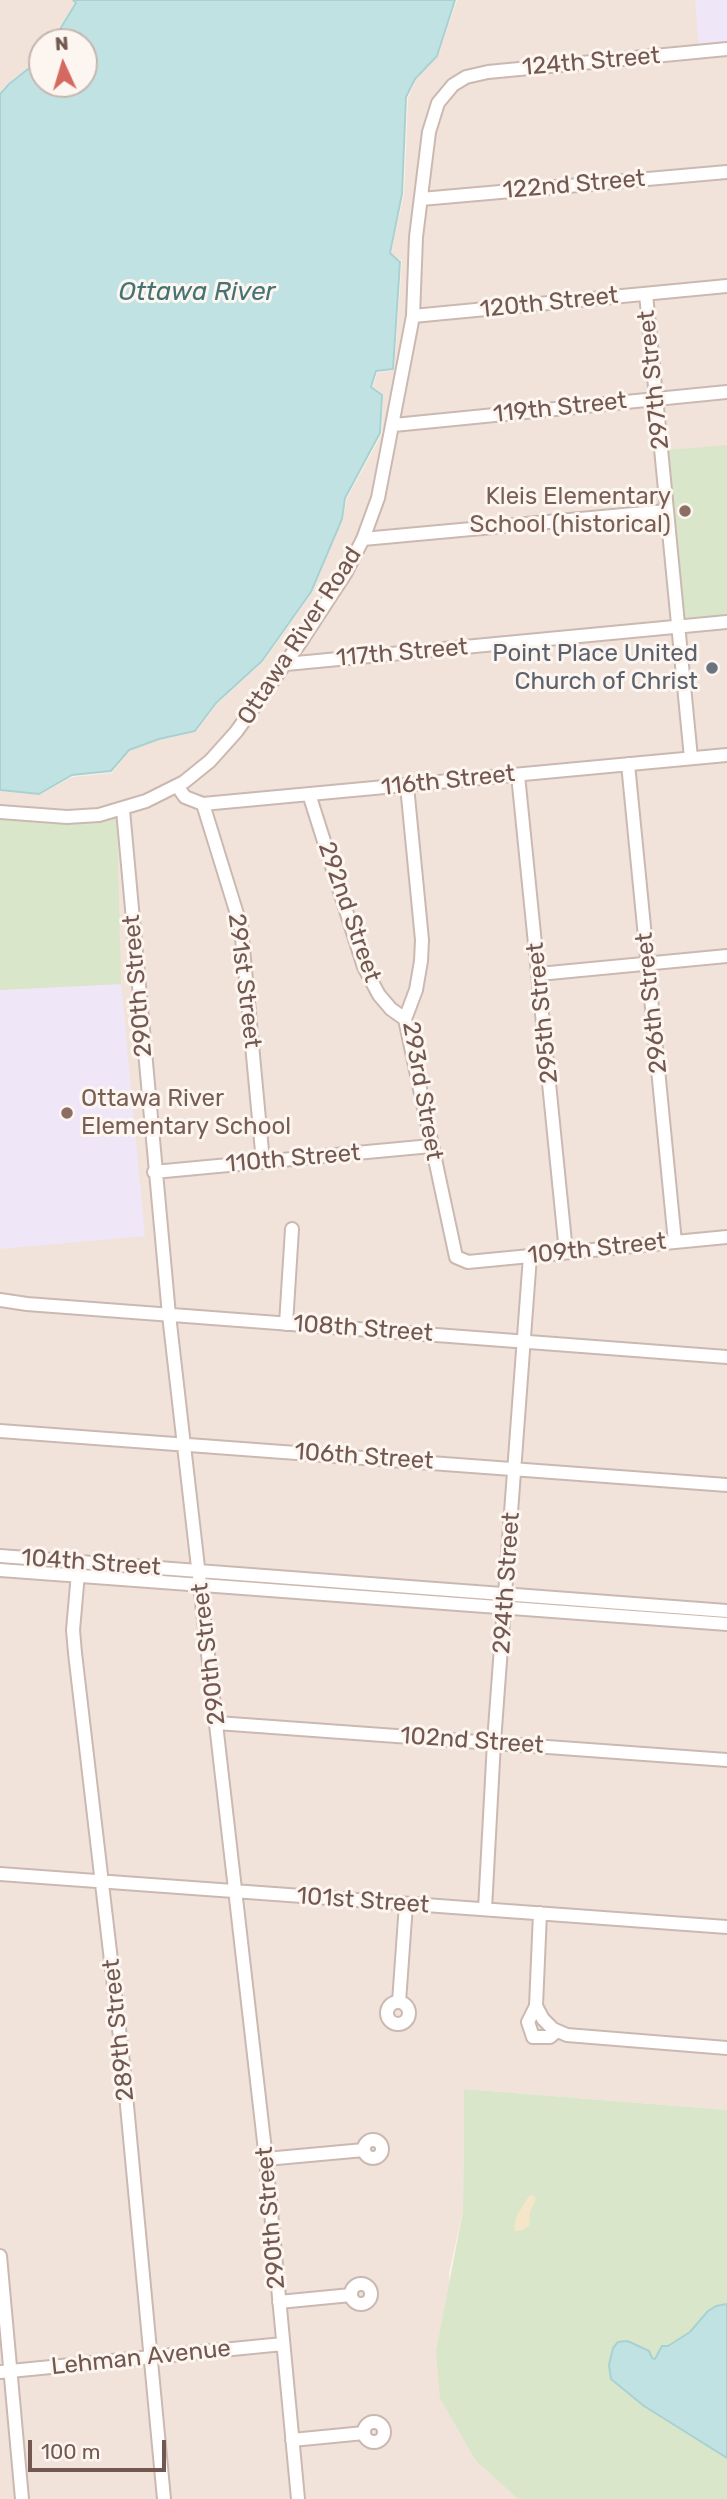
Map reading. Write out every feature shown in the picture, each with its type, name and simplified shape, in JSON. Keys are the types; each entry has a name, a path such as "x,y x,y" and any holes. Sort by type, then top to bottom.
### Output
{"street":[{"name":"124th Street","path":"458,82 480,73 727,50"},
{"name":"Ottawa River Road","path":"0,812 67,817 99,815 146,802 177,786 223,748 286,664 345,573 363,539 378,498 394,425 413,316 416,237 432,116 438,103 458,82"},
{"name":"122nd Street","path":"421,199 727,172"},
{"name":"120th Street","path":"413,316 727,286"},
{"name":"297th Street","path":"646,294 691,758"},
{"name":"119th Street","path":"394,425 727,392"},
{"path":"363,539 667,511"},
{"name":"117th Street","path":"286,664 727,622"},
{"name":"116th Street","path":"203,804 727,755"},
{"name":"296th Street","path":"628,764 675,1242"},
{"name":"295th Street","path":"518,775 566,1252"},
{"path":"177,786 185,797 203,804"},
{"name":"293rd Street","path":"407,786 422,940 416,990 405,1019 453,1253 460,1260 468,1262"},
{"name":"292nd Street","path":"309,794 364,967 379,995 391,1009 405,1019"},
{"name":"291st Street","path":"203,804 241,927 263,1162"},
{"name":"290th Street","path":"123,810 154,1172 266,2158 298,2499"},
{"path":"539,974 727,956"},
{"name":"110th Street","path":"154,1172 431,1146"},
{"path":"286,1324 292,1229"},
{"name":"109th Street","path":"468,1262 727,1237"},
{"name":"294th Street","path":"485,1909 494,1742 530,1256"},
{"name":"108th Street","path":"0,1300 727,1357"},
{"name":"106th Street","path":"0,1431 727,1485"},
{"name":"104th Street","path":"0,1556 201,1585 348,1589"},
{"name":"289th Street","path":"79,1569 75,1653 123,2063 164,2499"},
{"name":"104th Street","path":"0,1570 199,1571 348,1589 624,1610 727,1624"},
{"name":"104th Street","path":"624,1610 727,1611"},
{"name":"102nd Street","path":"218,1723 727,1760"},
{"name":"101st Street","path":"0,1874 727,1927"},
{"path":"399,2002 407,1904"},
{"path":"540,1913 536,2006 527,2022 533,2036 538,2038 550,2037 557,2031"},
{"path":"536,2006 542,2019 567,2035 727,2048"},
{"path":"266,2158 364,2150"},
{"path":"0,2256 6,2371 22,2499"},
{"path":"279,2302 351,2295"},
{"name":"Lehman Avenue","path":"6,2371 283,2344"},
{"path":"292,2440 364,2433"}],"shaded area":[{"path":"0,0 71,0 75,3 59,28 28,28 28,68 0,92"},
{"path":"457,0 727,0 727,2110 464,2089 463,2211 449,2273 461,2432 476,2461 518,2499 0,2499 0,791 39,795 72,777 112,773 129,751 159,740 196,732 217,704 263,662 312,593 343,519 347,498 382,434 383,395 373,387 377,373 394,370 402,261 391,253 404,194 408,98 416,80 438,56"},
{"path":"695,0 727,0 727,44 699,46"},
{"name":"Ottawa River Elementary School","path":"121,984 145,1236 0,1249 0,990"}],"green space":[{"path":"727,445 727,615 683,621 667,450"},
{"path":"0,817 65,822 117,817 121,984 0,990"},
{"path":"464,2089 727,2110 727,2499 518,2499 476,2461 440,2398 436,2352 463,2211"}],"sand":[{"path":"533,2195 536,2199 530,2212 529,2226 515,2231 517,2215 529,2196"}],"water":[{"name":"Ottawa River","path":"73,0 455,0 437,56 415,79 406,97 402,194 390,253 400,262 393,369 376,371 371,387 382,395 380,433 345,498 342,519 311,592 262,661 216,703 195,731 159,739 129,750 111,771 72,775 39,794 0,790 0,94 28,69 28,98 98,98 98,28 61,28 76,3"},
{"path":"727,2304 727,2458 644,2406 611,2379 609,2365 613,2348 618,2342 632,2343 649,2351 655,2359 662,2346 668,2346 690,2332 708,2311"}],"place":[{"name":"Kleis Elementary School (historical)","path":"685,511"},
{"name":"Point Place United Church of Christ","path":"712,668"},
{"name":"Ottawa River Elementary School","path":"67,1113"}]}
